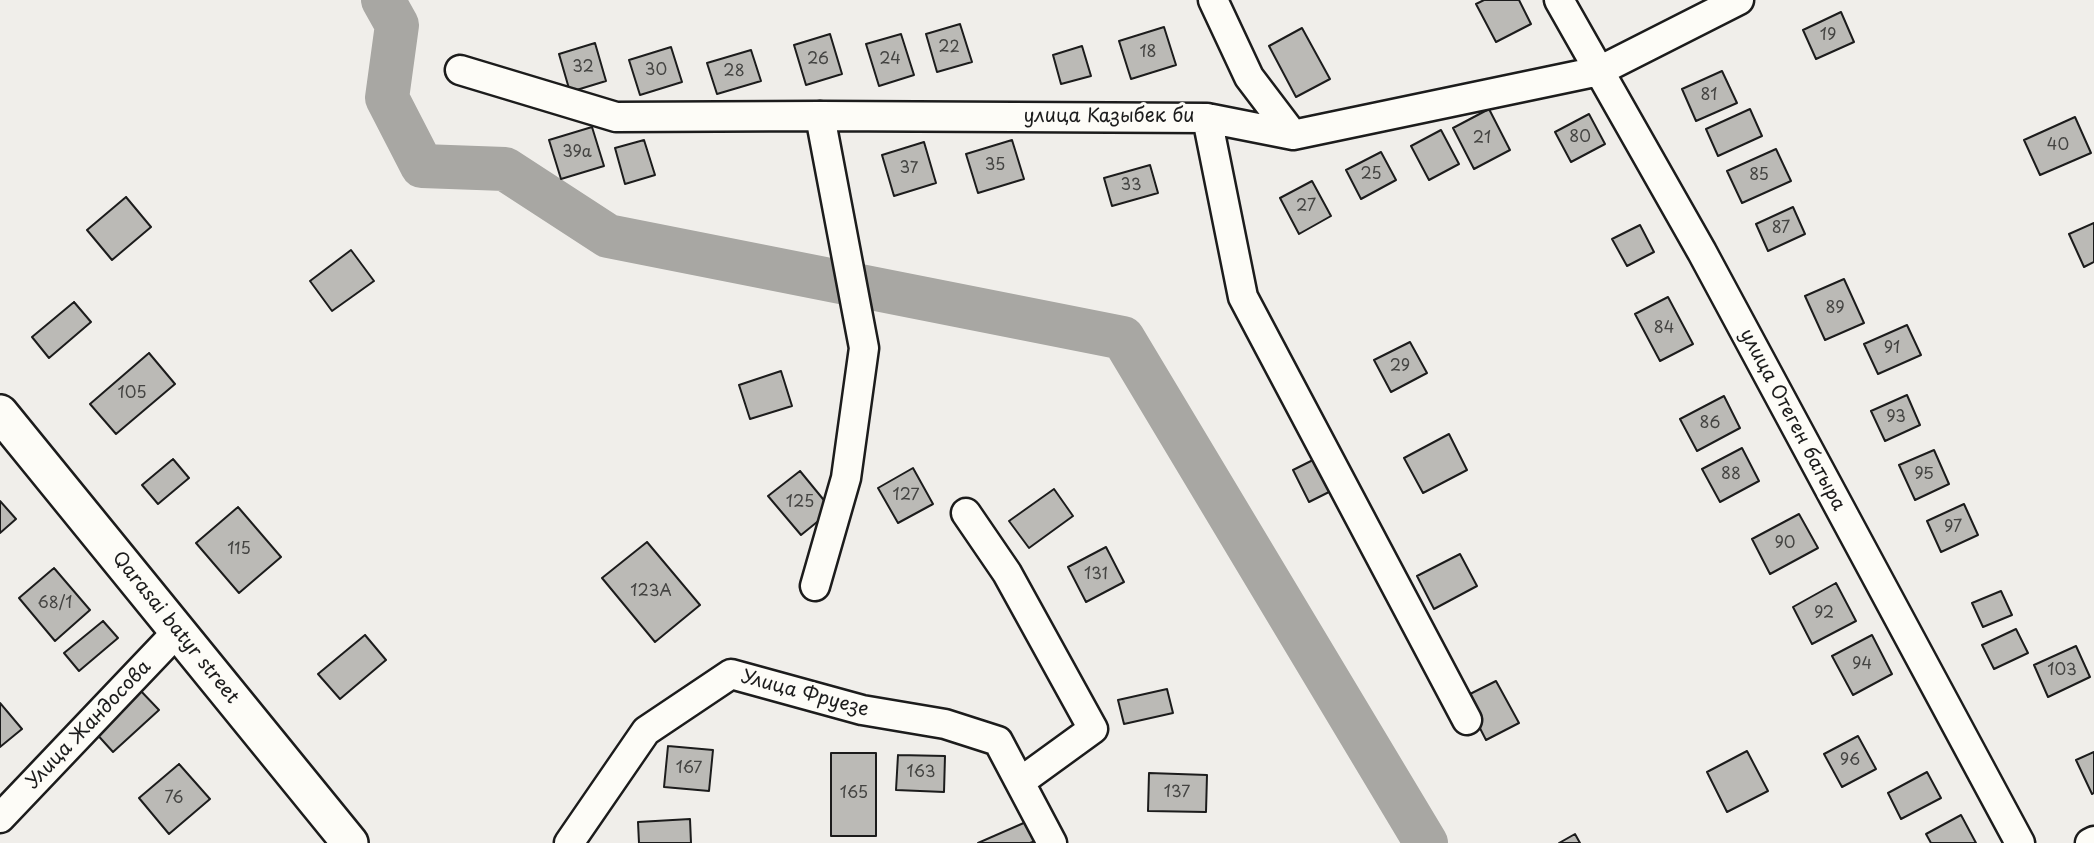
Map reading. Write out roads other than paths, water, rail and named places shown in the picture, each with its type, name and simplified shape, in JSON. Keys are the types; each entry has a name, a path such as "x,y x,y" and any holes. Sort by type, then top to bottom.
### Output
{"main road":[{"name":"Qarasai batyr street","path":"0,413 350,843"}],"street":[{"path":"1213,0 1250,77 1293,135"},
{"name":"улица Отеген батыра","path":"1559,0 1702,252 2020,843"},
{"name":"улица Казыбек би","path":"460,70 616,117 1208,118 1293,135 1599,71 1739,0"},
{"path":"815,586 846,478 864,348 820,116"},
{"path":"1208,118 1243,297 1467,720"},
{"path":"966,513 1007,573 1093,729 1020,782"},
{"name":"Улица Жандосова","path":"0,818 178,631"},
{"name":"Улица Фруезе","path":"569,843 646,731 732,674 862,710 945,724 998,741 1052,843"}],"waterway":[{"path":"383,0 397,25 387,98 422,166 505,169 608,236 1123,338 1426,843"}]}
